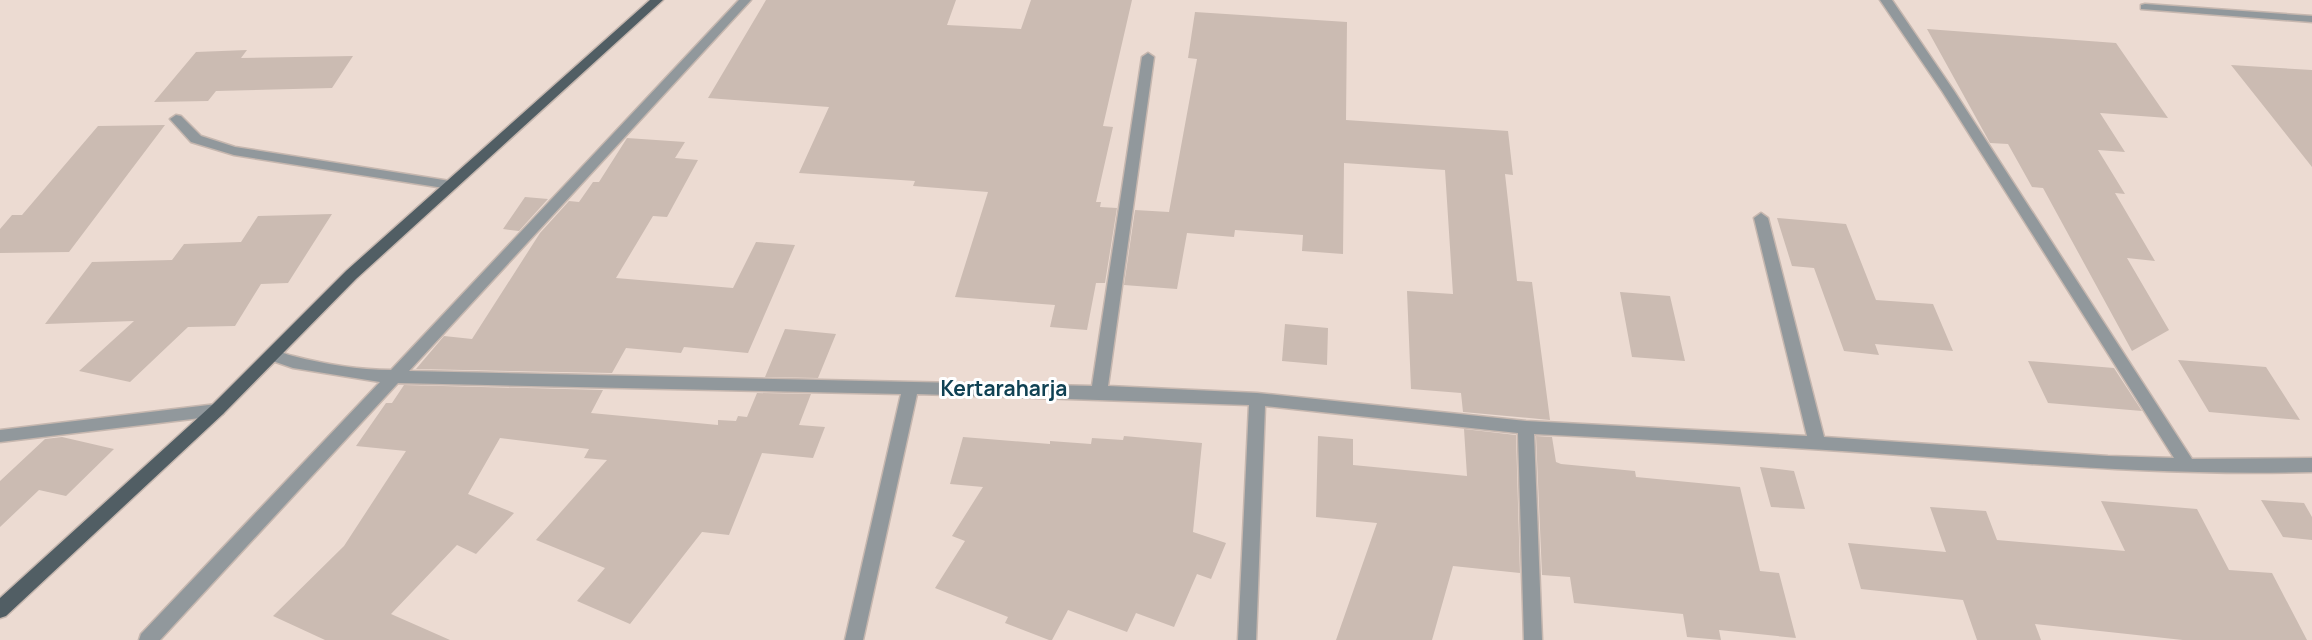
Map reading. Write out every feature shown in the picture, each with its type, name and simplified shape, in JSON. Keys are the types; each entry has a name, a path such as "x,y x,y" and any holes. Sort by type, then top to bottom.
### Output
{"main road":[{"path":"0,610 217,410 351,274 657,0"}],"street":[{"path":"148,640 392,376 611,147 745,0"},
{"path":"1886,0 1948,91 2188,466"},
{"path":"2145,7 2312,19"},
{"path":"1100,392 1148,57"},
{"path":"176,119 196,139 234,151 450,185"},
{"path":"1761,218 1817,443"},
{"path":"272,354 293,362 372,376 1100,392 1257,399 1526,427 2188,466 2312,465"},
{"path":"854,640 910,388"},
{"path":"1247,640 1257,399"},
{"path":"0,436 217,410"},
{"path":"1526,427 1533,640"}],"building":[{"path":"766,0 956,0 947,25 1021,29 1031,0 1132,0 1103,126 1113,127 1096,202 1101,202 1100,207 1117,208 1105,283 1096,283 1087,330 1050,327 1055,305 955,297 988,192 913,186 915,181 799,173 829,107 708,98"},
{"path":"1195,12 1347,22 1346,120 1508,131 1513,175 1505,174 1517,281 1532,282 1550,420 1463,412 1461,393 1411,389 1407,291 1453,294 1445,170 1344,163 1343,254 1302,251 1303,235 1235,230 1234,237 1187,233 1177,289 1124,285 1135,210 1169,212 1197,59 1188,58"},
{"path":"1927,29 2116,43 2168,118 2100,113 2125,152 2098,150 2125,194 2115,193 2155,261 2127,258 2169,330 2132,351 2043,188 2032,187 2008,144 1990,143"},
{"path":"247,50 241,58 353,56 332,88 216,91 208,101 154,102 196,52"},
{"path":"2231,65 2312,70 2312,167"},
{"path":"165,125 69,252 0,253 0,229 12,215 22,215 98,126"},
{"path":"627,138 685,142 675,158 698,160 667,217 653,216 616,278 733,288 756,242 795,245 748,353 684,347 681,353 626,348 612,373 416,369 444,336 472,339 540,233 569,201 579,202 593,182 599,182"},
{"path":"525,197 548,199 519,231 503,229"},
{"path":"332,214 288,283 261,284 235,326 188,327 130,382 79,371 134,321 45,324 92,262 172,260 184,244 241,242 258,216"},
{"path":"1777,218 1846,224 1876,300 1933,304 1953,351 1875,344 1879,355 1844,351 1814,268 1792,266"},
{"path":"1620,292 1670,296 1685,361 1632,357"},
{"path":"1285,324 1328,328 1327,365 1282,361"},
{"path":"785,329 836,334 818,378 765,377"},
{"path":"2178,360 2266,367 2300,420 2209,412"},
{"path":"2028,361 2114,368 2142,411 2048,403"},
{"path":"404,385 603,390 591,413 718,425 718,420 736,421 738,416 747,417 757,393 811,394 799,425 825,427 813,458 762,453 729,535 702,532 630,624 577,601 605,568 536,540 607,460 584,458 589,449 500,438 468,494 514,513 476,554 457,545 391,614 450,640 325,640 273,616 344,546 406,451 356,446 386,403 392,403"},
{"path":"1464,429 1516,435 1520,573 1453,566 1432,640 1336,640 1377,523 1316,517 1318,436 1353,439 1353,465 1467,476"},
{"path":"1124,436 1202,443 1193,532 1226,543 1211,579 1197,574 1174,627 1136,613 1127,632 1068,610 1052,640 1049,640 1005,623 1008,617 935,588 965,541 952,536 983,487 950,484 963,437 1050,444 1050,441 1091,444 1092,438 1123,440"},
{"path":"1536,436 1552,437 1556,462 1561,464 1635,471 1636,477 1740,487 1760,571 1779,573 1796,638 1719,630 1721,640 1687,637 1683,614 1574,603 1570,577 1542,575"},
{"path":"62,437 114,449 66,496 39,490 0,527 0,481 45,439"},
{"path":"1760,467 1794,471 1805,509 1771,507"},
{"path":"2261,500 2304,503 2312,517 2312,540 2283,537"},
{"path":"2101,501 2197,509 2229,570 2272,573 2307,640 2183,640 2035,624 2041,640 1977,640 1963,600 1861,589 1848,543 1946,552 1930,507 1986,511 1997,540 2125,551"}],"district":[{"name":"Kertaraharja","path":"1004,389"}]}
